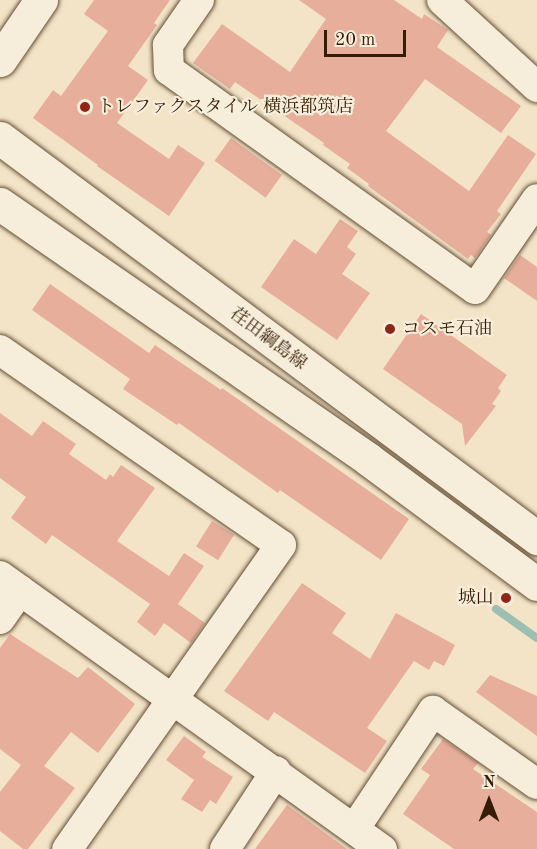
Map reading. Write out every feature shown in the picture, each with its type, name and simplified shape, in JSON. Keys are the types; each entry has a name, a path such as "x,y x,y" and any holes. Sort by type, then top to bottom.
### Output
{"main road":[{"path":"0,60 41,0"},
{"name":"荏田綱島線","path":"0,138 537,538"},
{"path":"0,204 368,459 537,584"}],"street":[{"path":"200,0 168,45 169,70 475,289 537,199"},
{"path":"442,0 537,87"},
{"path":"0,350 281,544 67,849"},
{"path":"0,619 10,583 382,849"},
{"path":"355,828 433,711 537,784"},
{"path":"225,849 276,771"}],"building":[{"path":"94,0 170,0 154,23 157,25 128,66 148,80 117,123 169,159 178,145 205,163 169,216 33,118 53,90 61,96 108,31 84,14"},
{"path":"299,0 394,0 422,19 424,14 448,30 437,47 521,106 501,133 425,79 386,131 469,191 508,135 536,154 497,211 501,214 487,232 491,235 475,258 471,255 468,259 368,186 369,184 347,168 350,164 323,145 324,143 235,82 230,89 193,63 222,24 290,72 326,19"},
{"path":"231,138 282,175 266,198 215,161"},
{"path":"340,219 358,231 347,247 356,254 342,274 370,293 337,340 261,287 294,239 316,254"},
{"path":"520,255 537,267 537,301 504,278"},
{"path":"50,284 149,353 155,345 221,390 222,388 409,519 381,560 280,490 278,493 179,423 177,425 123,389 130,379 32,310"},
{"path":"421,314 507,375 498,388 501,391 492,404 496,406 465,446 462,424 383,369"},
{"path":"0,413 32,436 43,421 76,444 69,454 106,480 110,474 113,477 121,465 155,488 117,541 169,576 184,553 204,566 178,604 205,623 191,643 164,623 155,636 137,622 150,604 52,535 46,544 11,518 26,497 0,478"},
{"path":"212,521 234,535 218,560 196,546"},
{"path":"302,583 346,613 332,633 370,659 396,613 455,645 444,666 434,661 429,670 414,661 367,728 387,741 365,773 274,712 268,721 224,691"},
{"path":"10,634 78,678 88,667 135,704 98,753 71,732 44,766 75,788 28,849 23,849 0,831 0,792 21,765 0,749 0,648"},
{"path":"490,675 537,696 537,736 476,692"},
{"path":"184,736 206,752 202,757 233,777 216,804 210,800 202,812 181,799 194,780 166,760"},
{"path":"443,739 478,763 473,769 537,812 537,849 454,849 403,814 430,775 421,769"},
{"path":"287,805 347,849 255,849"}],"waterway":[{"path":"496,609 537,638"}],"place":[{"name":"トレファクスタイル 横浜都筑店","path":"85,107"},
{"name":"コスモ石油","path":"390,329"},
{"name":"城山","path":"506,598"}]}
